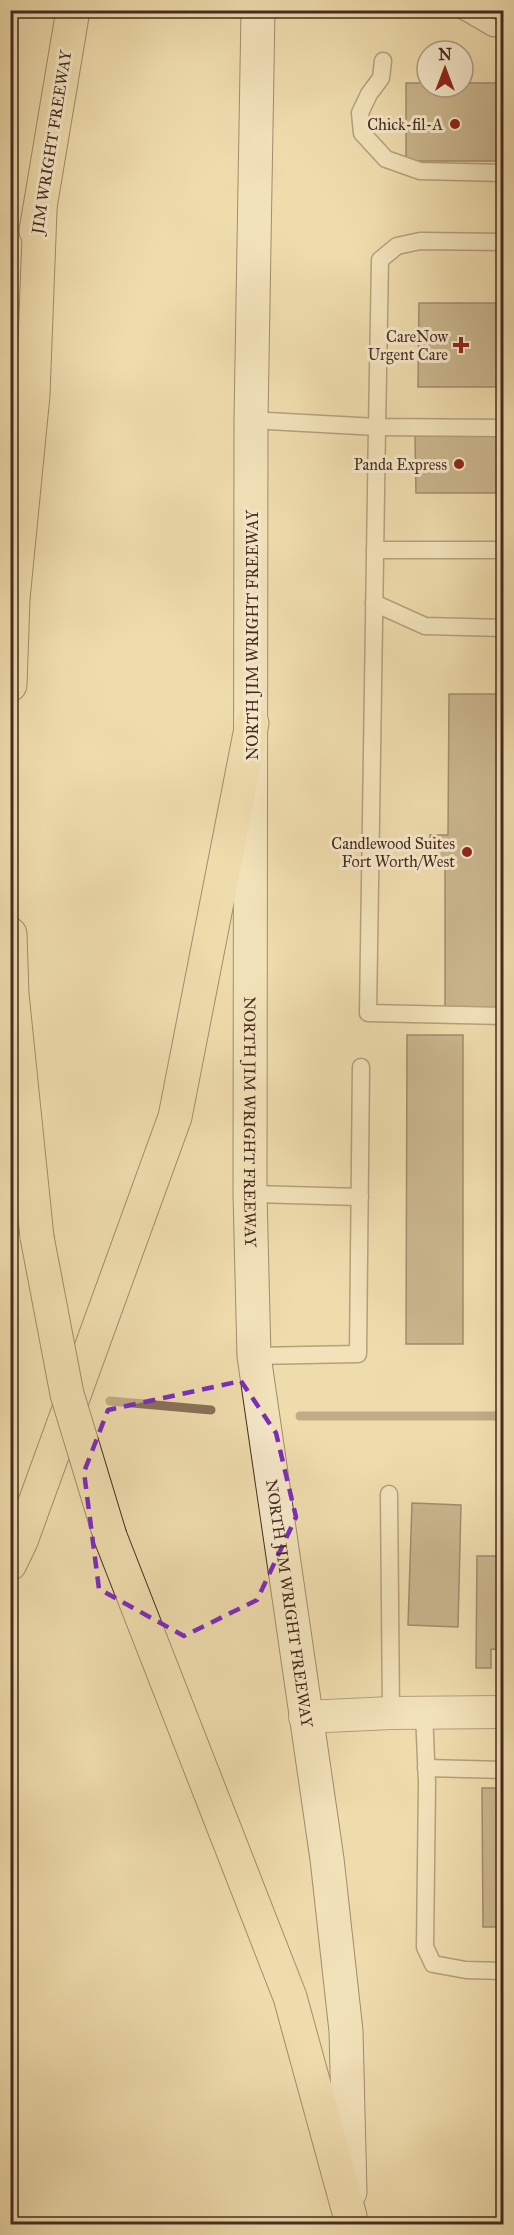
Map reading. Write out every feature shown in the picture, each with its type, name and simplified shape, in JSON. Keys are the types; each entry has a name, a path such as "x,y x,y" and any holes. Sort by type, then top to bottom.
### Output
{"highway":[{"name":"JIM WRIGHT FREEWAY","path":"10,380 72,14"},
{"path":"10,685 13,599 33,395 40,210"},
{"path":"10,1564 21,1541 175,1117 252,723"},
{"path":"10,934 12,994 37,1237 67,1394 110,1536 290,1997 350,2220"}],"main road":[{"name":"NORTH JIM WRIGHT FREEWAY","path":"258,10 251,420 250,1194 254,1356 304,1717 327,1859 346,2031 350,2220"}],"street":[{"path":"304,1717 424,1712 504,1712"}],"lane":[{"path":"462,10 493,28 504,28"},
{"path":"383,61 381,78 369,94 360,113 362,133 386,159 420,171 504,172"},
{"path":"504,242 420,241 397,246 380,260 368,1013 504,1016"},
{"path":"251,420 377,427 504,428"},
{"path":"375,550 504,550"},
{"path":"374,603 425,627 504,627"},
{"path":"254,1356 358,1354 361,1067"},
{"path":"250,1194 360,1197"},
{"path":"389,1494 391,1713"},
{"path":"424,1712 425,1947 433,1964 466,1970 504,1971"},
{"path":"426,1768 504,1770"}],"highlighted area":[{"path":"241,1381 276,1433 296,1517 257,1600 184,1636 99,1589 84,1472 108,1410"}],"building":[{"name":"Chick-fil-A","path":"406,83 415,83 415,99 475,99 475,83 504,83 504,161 406,161"},
{"name":"CareNow Urgent Care","path":"419,303 504,303 504,387 418,387"},
{"name":"Panda Express","path":"504,435 504,493 416,493 415,436"},
{"name":"Candlewood Suites Fort Worth/West","path":"449,694 504,694 504,1009 445,1009 445,868 430,868 430,835 448,835"},
{"path":"407,1035 463,1035 463,1344 406,1344"},
{"path":"412,1503 461,1505 458,1627 408,1625"},
{"path":"477,1556 504,1556 504,1650 491,1649 491,1668 476,1668"},
{"path":"482,1788 504,1788 504,1927 483,1927"}],"waterway":[{"path":"110,1401 211,1410"},
{"path":"300,1416 504,1416"}],"place":[{"name":"Chick-fil-A","path":"455,124"},
{"name":"CareNow Urgent Care","path":"461,345"},
{"name":"Panda Express","path":"459,464"},
{"name":"Candlewood Suites Fort Worth/West","path":"467,852"}]}
